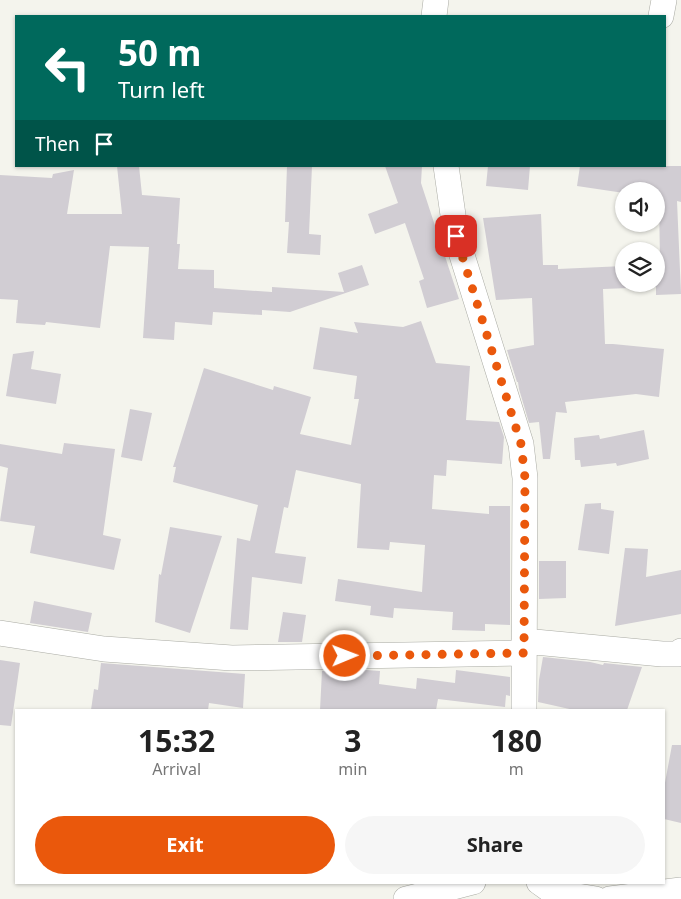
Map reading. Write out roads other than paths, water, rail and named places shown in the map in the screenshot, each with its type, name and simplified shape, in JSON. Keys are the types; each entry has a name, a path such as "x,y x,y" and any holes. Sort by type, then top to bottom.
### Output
{"street":[{"path":"434,15 436,0"},
{"path":"661,15 664,0"},
{"path":"446,167 456,236 521,444 525,478 524,709"},
{"path":"0,633 104,649 232,658 524,647 662,654 678,654 681,652"},
{"path":"406,899 465,884"},
{"path":"610,899 681,890"},
{"path":"548,891 596,899"}]}
